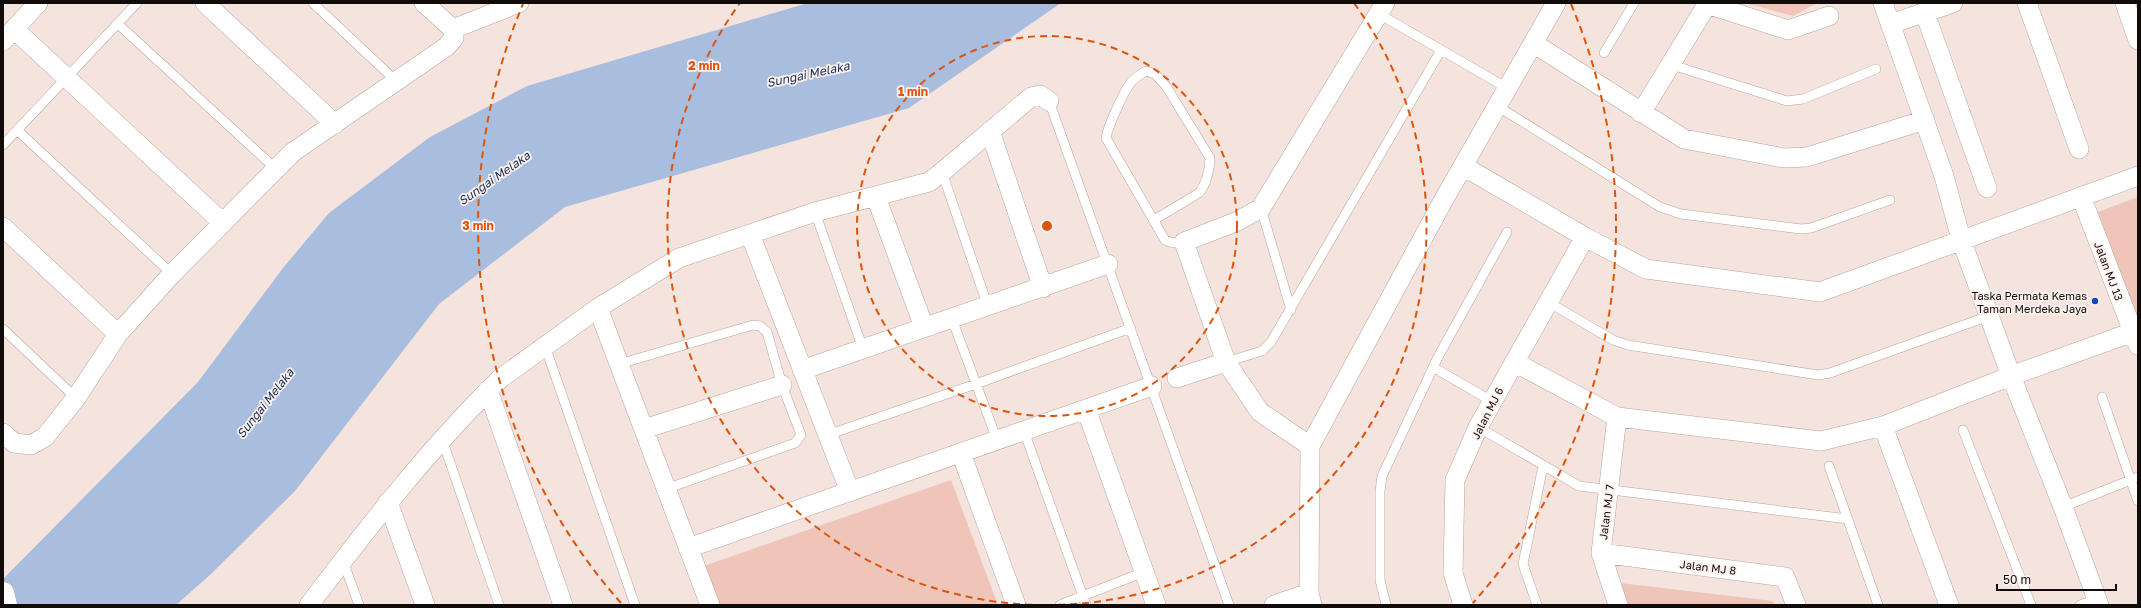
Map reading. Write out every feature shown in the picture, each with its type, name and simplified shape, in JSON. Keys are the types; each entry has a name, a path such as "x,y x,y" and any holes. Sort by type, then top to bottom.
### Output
{"street":[{"path":"38,3 9,35 67,77 222,223"},
{"path":"205,3 334,124"},
{"path":"3,433 14,443 31,445 45,437 76,398 118,334 172,274 293,152 446,47 454,38 453,29 424,3"},
{"path":"453,29 519,3"},
{"path":"1274,605 1310,599 1310,446 1497,106 1556,3"},
{"path":"1641,113 1672,65 1707,3 1788,30 1829,16"},
{"path":"1883,3 1926,120 1944,176 1961,239 2011,376 2063,507 2092,603"},
{"path":"1890,24 1953,3"},
{"path":"2027,3 2079,149"},
{"path":"2125,3 2138,40"},
{"path":"1310,446 1260,412 1226,362 1184,242 1238,221 1261,208 1382,8"},
{"path":"1925,13 1987,188"},
{"path":"1533,43 1684,139 1784,158 1807,157 1926,120"},
{"path":"309,605 388,502 442,439 488,390 500,378 598,308 679,258 815,212 929,182 1031,97 1040,95 1049,101"},
{"path":"990,131 1043,288"},
{"path":"1464,166 1585,237 1646,269 1820,292 1961,239 2138,176"},
{"name":"Jalan MJ 13","path":"2081,196 2136,339"},
{"path":"876,197 924,327"},
{"path":"3,227 118,334"},
{"path":"750,234 850,492"},
{"name":"Jalan MJ 6","path":"1463,605 1453,573 1455,480 1478,428 1585,237"},
{"path":"802,370 924,327 1043,288 1108,264"},
{"path":"598,308 710,605"},
{"path":"1514,362 1617,417 1821,441 1883,426 2011,376 2136,339"},
{"path":"1177,378 1226,362"},
{"path":"644,429 782,385"},
{"path":"688,548 1152,386"},
{"path":"488,390 563,605"},
{"path":"1086,409 1156,605"},
{"name":"Jalan MJ 7","path":"1617,417 1601,553 1618,605"},
{"path":"1883,426 1945,604"},
{"path":"961,453 1016,605"},
{"path":"388,502 425,605"},
{"name":"Jalan MJ 8","path":"1601,553 1785,577 1796,605"},
{"path":"3,593 6,605"}],"lane":[{"path":"3,145 137,3"},
{"path":"313,3 396,81"},
{"path":"1604,53 1634,3"},
{"path":"1382,8 1441,50 1507,88"},
{"path":"118,24 276,169"},
{"path":"1226,362 1262,351 1271,342 1441,50"},
{"path":"1672,65 1787,101 1803,99 1876,69"},
{"path":"1154,220 1200,194 1204,187 1210,166 1210,158 1166,86 1155,74 1146,71 1137,76 1129,86 1108,129 1106,138 1165,240 1173,243 1184,242"},
{"path":"1049,101 1229,605"},
{"path":"1497,106 1660,207 1681,214 1801,230 1811,228 1890,200"},
{"path":"17,130 172,274"},
{"path":"942,172 988,307"},
{"path":"1261,208 1290,310"},
{"path":"815,212 863,349"},
{"path":"1386,605 1380,580 1380,491 1382,476 1433,367 1507,232"},
{"path":"1548,302 1614,340 1628,345 1818,375 1830,373 1989,316"},
{"path":"952,319 997,440"},
{"path":"619,364 753,325 760,326 767,332 782,385 801,435 795,443 666,489"},
{"path":"827,435 976,384 1131,328"},
{"path":"3,329 76,398"},
{"path":"544,346 635,605"},
{"path":"1433,367 1492,402"},
{"path":"2102,398 2134,479 2138,501"},
{"path":"1478,428 1579,486 1848,519"},
{"path":"1963,430 2031,605"},
{"path":"1024,431 1086,605"},
{"path":"442,439 499,605"},
{"path":"1537,605 1523,564 1544,466"},
{"path":"1829,466 1878,605"},
{"path":"2063,507 2134,479"},
{"path":"343,560 359,605"},
{"path":"1060,605 1144,572"}],"shaded area":[{"path":"1745,3 1817,3 1793,16"},
{"path":"2138,197 2138,327 2098,212"},
{"path":"951,480 998,605 717,605 704,566"},
{"path":"1620,583 1773,601 1774,605 1627,605"}],"water":[{"name":"Sungai Melaka","path":"808,3 1061,3 909,108 565,207 439,304 295,491 211,574 176,605 3,605 3,579 198,382 283,268 329,213 430,137 527,86"}],"place":[{"name":"Taska Permata Kemas Taman Merdeka Jaya","path":"2095,301"}]}
